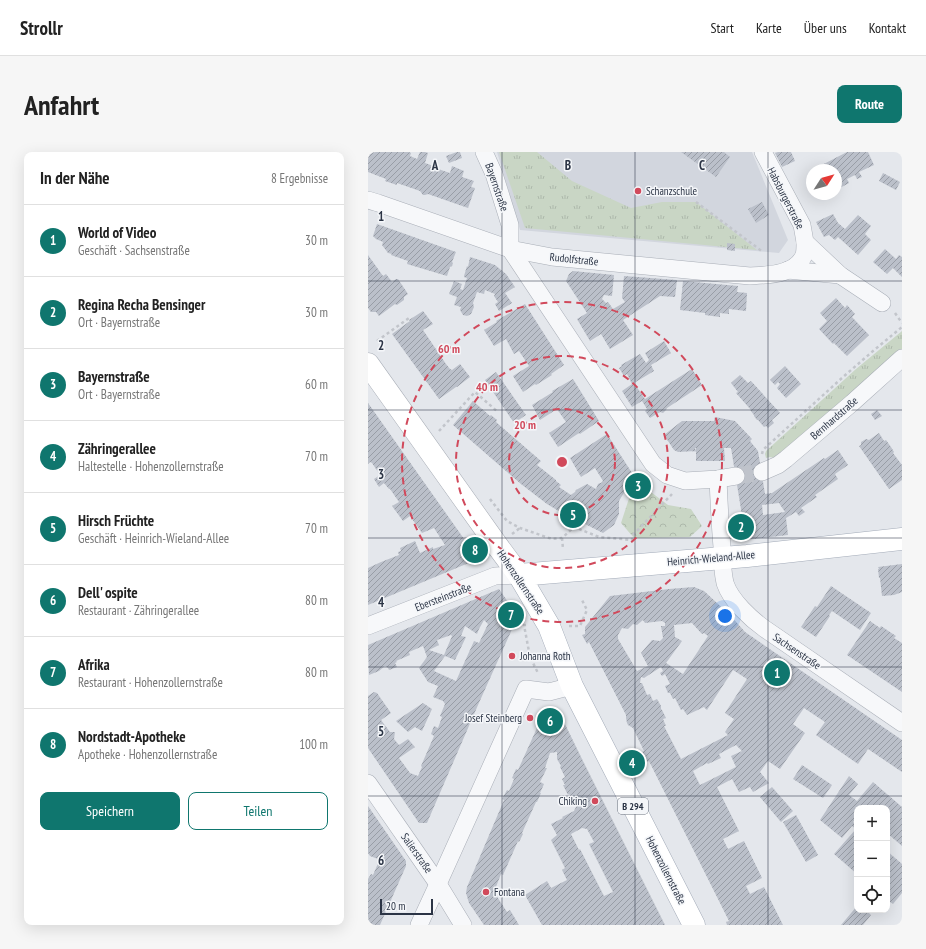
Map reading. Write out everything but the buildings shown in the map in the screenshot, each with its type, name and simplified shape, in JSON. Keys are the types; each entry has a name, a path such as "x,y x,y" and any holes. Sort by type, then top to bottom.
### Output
{"main road":[{"name":"Hohenzollernstraße","path":"368,364 436,438 496,544 519,575 549,626 572,686 694,925"},
{"name":"Heinrich-Wieland-Allee","path":"519,575 747,556 902,539"}],"street":[{"name":"Bayernstraße","path":"484,152 494,174 510,226 510,249"},
{"name":"Habsburgerstraße","path":"763,152 802,225 805,242 840,275 888,308"},
{"name":"Rudolfstraße","path":"368,200 510,249 552,257 750,276 773,274 788,270 797,264 804,255 805,242"},
{"path":"510,249 653,464 667,475 685,481 718,480 736,476"},
{"name":"Rudolfstraße","path":"788,270 840,275"},
{"name":"Bernhardstraße","path":"762,472 778,465 786,459 902,358"},
{"path":"718,480 722,557"},
{"name":"Sachsenstraße","path":"722,557 725,583 729,592 755,622 902,723"},
{"name":"Ebersteinstraße","path":"368,626 494,576 519,575"},
{"path":"418,925 526,688 550,692 572,686"},
{"name":"Salierstraße","path":"368,783 438,884 463,925"}],"path":[{"path":"696,202 763,252"},
{"path":"888,308 902,323"},
{"path":"377,341 409,318 410,319"},
{"path":"771,443 843,377 902,327"},
{"path":"436,438 475,392 498,412"},
{"path":"488,496 507,521 520,528 552,539 562,538 574,527 599,537 632,540 632,536 668,498"},
{"path":"562,538 563,549"},
{"path":"550,692 537,672 530,657 524,625 580,626 587,610 582,600"}],"shaded area":[{"name":"Schanzschule","path":"497,152 752,152 788,240 779,253 520,230"}],"green space":[{"path":"499,152 537,152 572,181 631,208 662,202 696,202 757,250 525,228"},
{"path":"902,331 902,351 774,458 766,458 766,451 856,369"},
{"path":"635,480 668,505 691,509 702,526 690,537 634,538 621,523"}],"tunnel":[{"path":"736,476 762,472"}],"place":[{"name":"Schanzschule","path":"638,191"},
{"name":"Bayernstraße","path":"638,486"},
{"name":"Hirsch Früchte","path":"573,515"},
{"name":"Regina Recha Bensinger","path":"741,527"},
{"name":"Nordstadt-Apotheke","path":"475,550"},
{"name":"Afrika","path":"511,615"},
{"name":"Johanna Roth","path":"512,656"},
{"name":"World of Video","path":"777,673"},
{"name":"Josef Steinberg","path":"530,718"},
{"name":"Dell' ospite","path":"550,721"},
{"name":"Zähringerallee","path":"632,763"},
{"name":"Chiking","path":"595,801"},
{"name":"Fontana","path":"486,892"}]}
